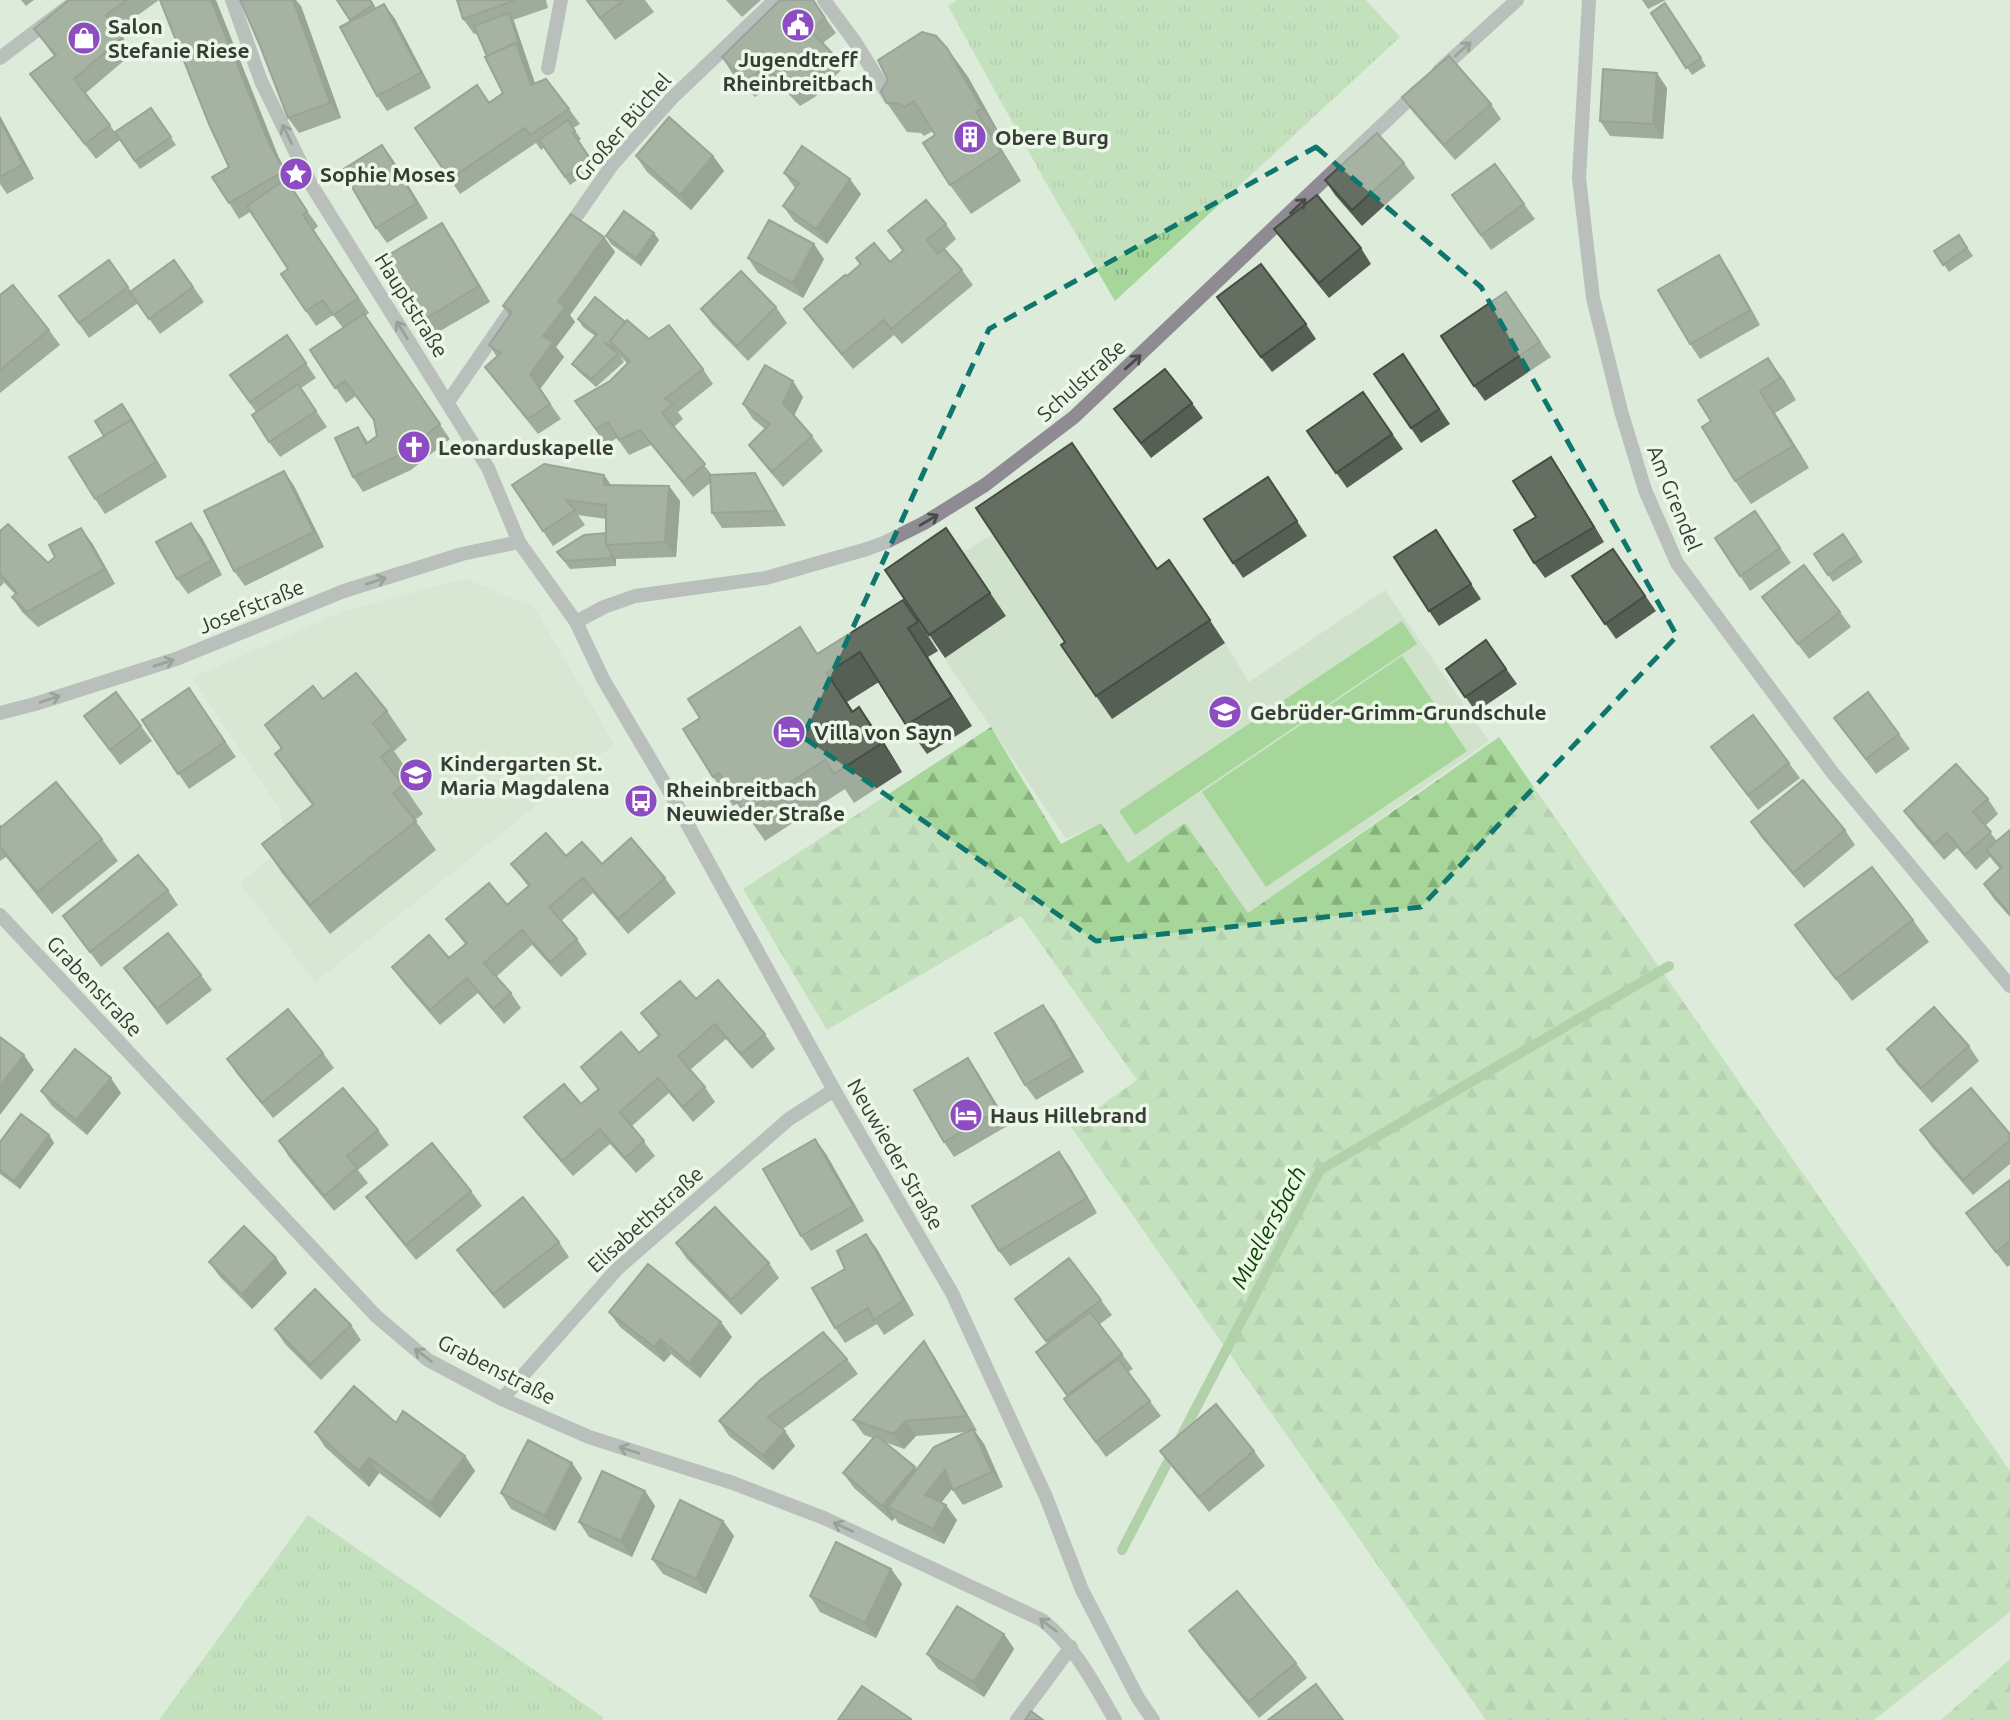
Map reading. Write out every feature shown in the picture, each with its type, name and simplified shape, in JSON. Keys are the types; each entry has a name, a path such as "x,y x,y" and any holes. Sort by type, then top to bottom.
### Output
{"street":[{"path":"0,58 77,0"},
{"name":"Hauptstraße","path":"232,0 261,81 312,187 488,468 519,541 576,622"},
{"path":"548,68 561,0"},
{"name":"Großer Büchel","path":"558,242 611,165 672,98 775,0"},
{"path":"824,0 855,42 890,98"},
{"name":"Schulstraße","path":"576,622 604,607 635,596 766,578 867,549 924,523 985,485 1074,417 1517,0"},
{"name":"Am Grendel","path":"1589,0 1579,178 1592,298 1621,411 1646,490 1677,563 1832,772 2010,986"},
{"path":"448,402 528,286"},
{"name":"Josefstraße","path":"0,713 176,659 344,591 462,554 519,541"},
{"name":"Neuwieder Straße","path":"576,622 603,680 681,812 834,1090 952,1293 1046,1497 1082,1590 1138,1698 1153,1720"},
{"name":"Grabenstraße","path":"0,915 376,1316 428,1360 502,1399 589,1437 733,1483 824,1518 1042,1620 1071,1647 1115,1720"},
{"name":"Elisabethstraße","path":"502,1399 617,1269 789,1119 834,1090"},
{"path":"1017,1720 1071,1647"}],"highlighted area":[{"path":"1316,147 1481,287 1677,636 1421,907 1096,941 803,737 989,329"}],"shaded area":[{"name":"Gebrüder-Grimm-Grundschule","path":"1088,465 1172,591 1225,643 1249,682 1385,590 1489,741 1248,913 1185,823 1128,863 1101,823 1066,839 900,592 993,534 991,531"},
{"name":"Kindergarten St. Maria Magdalena","path":"466,579 534,607 614,744 315,982 240,883 290,842 278,807 192,678 346,610"}],"green space":[{"path":"957,0 1366,0 1400,37 1115,301 948,6"},
{"path":"1402,621 1417,644 1135,835 1119,811"},
{"path":"1402,656 1467,751 1266,887 1202,792"},
{"path":"991,727 1061,844 1101,823 1128,863 1185,823 1248,913 1499,737 2010,1471 2010,1612 1874,1720 1486,1720 1071,1127 1137,1080 1021,916 827,1030 743,889"},
{"path":"308,1515 603,1717 602,1720 159,1720"},
{"path":"2010,1659 2010,1720 1941,1720"}],"building":[{"path":"69,0 127,0 106,15 123,37 74,79 110,125 85,144 30,74 56,55 34,29"},
{"path":"160,0 211,0 269,143 284,171 229,203 212,177 229,167"},
{"path":"240,0 293,0 330,103 288,118"},
{"path":"337,0 370,0 373,5 350,20"},
{"path":"457,0 516,0 463,19"},
{"path":"587,0 624,0 600,18"},
{"path":"780,0 813,0 825,18 810,30 832,53 805,82 790,91 766,66 745,82 722,57"},
{"path":"1665,3 1701,58 1686,68 1651,13"},
{"path":"384,4 421,73 377,96 340,27"},
{"path":"509,13 521,50 516,43 487,56 474,26"},
{"name":"Obere Burg","path":"922,32 936,36 947,48 982,109 976,111 1001,152 950,185 923,143 935,135 914,101 904,107 887,103 881,91 888,80 878,60"},
{"path":"516,43 531,85 546,79 569,109 530,135 525,128 450,179 415,128 477,85 489,103 503,93 485,57"},
{"path":"1449,56 1491,104 1444,145 1402,97"},
{"path":"1603,69 1657,73 1653,124 1600,121"},
{"path":"151,108 171,137 135,161 115,132"},
{"path":"669,117 713,156 680,195 636,156"},
{"path":"0,120 23,164 0,177"},
{"path":"568,120 575,131 573,133 591,160 565,177 539,140"},
{"path":"1377,133 1404,163 1352,210 1325,180"},
{"path":"382,145 417,203 376,228 342,170"},
{"path":"802,146 850,179 816,229 783,206 799,183 784,173"},
{"path":"1495,164 1524,204 1481,235 1452,195"},
{"path":"286,179 307,211 303,215 358,298 333,315 323,300 306,311 281,274 288,269 247,206"},
{"path":"1317,195 1361,248 1319,283 1274,229"},
{"path":"926,200 946,224 927,240 938,254 944,249 962,270 891,329 884,320 842,354 804,309 861,264 856,258 874,243 890,262 904,250 888,231"},
{"path":"624,211 654,233 636,258 606,236"},
{"path":"571,214 604,237 558,302 565,307 543,336 553,342 530,374 550,404 528,419 485,367 501,353 489,345 512,312 503,306"},
{"path":"769,220 814,244 793,283 748,258"},
{"path":"442,223 479,286 425,319 387,256"},
{"path":"1959,235 1967,248 1943,265 1934,251"},
{"path":"1719,255 1750,310 1690,344 1658,290"},
{"path":"109,260 128,287 79,323 59,296"},
{"path":"174,260 193,287 149,319 130,292"},
{"path":"1261,264 1306,324 1261,357 1217,297"},
{"path":"741,271 776,307 737,346 701,309"},
{"path":"13,285 49,330 0,370 0,295"},
{"path":"1506,292 1540,342 1474,386 1441,336"},
{"path":"595,297 625,322 610,341 615,349 604,342 618,354 591,379 572,364 597,334 578,319"},
{"path":"364,314 440,424 400,455 353,477 335,438 358,427 366,444 377,436 374,420 345,381 335,388 310,350"},
{"path":"627,320 649,339 669,325 703,369 665,399 673,404 662,413 705,464 683,482 640,430 619,440 608,422 596,429 575,401 610,381 630,361 610,341"},
{"path":"287,335 306,363 250,402 230,375"},
{"path":"1403,354 1439,409 1411,428 1374,374"},
{"path":"1768,358 1780,378 1760,391 1793,446 1735,481 1702,427 1711,421 1698,400"},
{"path":"765,365 793,381 783,403 812,436 772,472 749,445 770,424 743,404"},
{"path":"1165,369 1192,403 1141,443 1114,409"},
{"path":"298,384 316,411 269,442 252,415"},
{"path":"1363,392 1392,434 1336,473 1307,431"},
{"path":"122,404 136,427 131,420 104,436 95,421"},
{"path":"131,420 156,462 95,499 69,457"},
{"path":"1072,443 1157,569 1169,560 1210,620 1096,696 1061,645 1065,642 976,508"},
{"path":"1551,457 1594,527 1534,563 1514,530 1536,517 1513,481"},
{"path":"544,464 604,475 604,485 669,486 665,542 606,545 606,505 566,500 575,510 543,531 512,485"},
{"path":"284,471 314,532 234,571 204,511"},
{"path":"755,473 776,511 712,513 710,475"},
{"path":"1268,477 1297,521 1233,563 1204,519"},
{"path":"1755,511 1780,548 1740,576 1715,538"},
{"path":"191,523 212,560 177,579 156,542"},
{"path":"8,524 48,563 55,557 49,545 81,528 105,569 27,612 12,597 17,593 0,574 0,531"},
{"path":"946,528 990,593 929,635 885,570"},
{"path":"1436,530 1471,584 1429,611 1394,557"},
{"path":"606,533 606,545 611,552 611,558 565,561 557,552 584,535"},
{"path":"1843,534 1857,555 1828,575 1814,554"},
{"path":"1613,549 1645,596 1605,624 1572,576"},
{"path":"1804,565 1840,612 1798,644 1762,597"},
{"name":"Villa von Sayn","path":"903,600 918,622 908,628 952,697 906,725 860,652 827,673 852,712 859,707 882,743 834,774 825,760 744,812 719,773 713,777 683,729 700,718 688,699 800,627 817,654"},
{"path":"1486,640 1506,669 1465,697 1446,669"},
{"path":"356,673 387,711 373,723 392,748 381,757 403,785 393,793 416,821 310,905 262,844 314,804 275,754 282,748 265,725 313,686 323,699"},
{"path":"189,688 225,742 178,774 142,720"},
{"path":"116,692 141,726 110,750 84,716"},
{"path":"1868,692 1899,734 1866,759 1834,718"},
{"path":"1753,715 1789,763 1748,795 1711,747"},
{"path":"1956,764 1988,799 1973,812 1991,832 1965,855 1947,833 1934,844 1904,811"},
{"path":"1803,780 1845,830 1793,873 1751,822"},
{"path":"56,782 102,839 37,892 0,847 0,828"},
{"path":"2010,830 2010,914 1984,884 2002,867 1986,850"},
{"path":"546,833 566,856 582,842 602,864 631,838 665,878 618,919 583,878 549,907 577,939 550,962 522,930 484,963 511,993 493,1009 467,978 430,1010 392,967 429,935 449,958 467,943 446,919 489,883 507,905 530,885 511,864"},
{"path":"138,855 168,890 90,952 63,916"},
{"path":"1872,867 1913,920 1836,979 1795,925"},
{"path":"168,933 201,975 157,1009 124,968"},
{"path":"718,980 765,1034 741,1054 715,1024 678,1056 705,1087 683,1107 658,1078 620,1112 644,1141 625,1158 600,1129 562,1161 524,1117 564,1084 581,1104 599,1089 581,1067 621,1032 639,1053 660,1035 641,1013 680,981 696,999"},
{"path":"1043,1005 1073,1057 1025,1085 995,1033"},
{"path":"1934,1007 1969,1046 1921,1088 1887,1049"},
{"path":"288,1009 323,1053 262,1103 227,1059"},
{"path":"0,1037 24,1055 0,1086"},
{"path":"75,1049 111,1078 76,1120 41,1091"},
{"name":"Haus Hillebrand","path":"968,1058 998,1110 944,1142 914,1090"},
{"path":"343,1088 378,1130 347,1156 357,1168 324,1196 279,1141"},
{"path":"1971,1088 2010,1134 2010,1140 1963,1180 1920,1130"},
{"path":"21,1114 49,1135 14,1181 0,1170 0,1142"},
{"path":"815,1139 853,1206 801,1236 763,1169"},
{"path":"432,1143 471,1191 406,1245 366,1197"},
{"path":"1059,1152 1087,1198 999,1251 972,1206"},
{"path":"2010,1180 2010,1241 1996,1252 1966,1213"},
{"path":"523,1197 559,1242 493,1294 457,1250"},
{"path":"715,1207 769,1263 731,1300 676,1243"},
{"path":"244,1226 276,1258 242,1294 209,1262"},
{"path":"866,1234 904,1300 874,1320 868,1308 835,1328 812,1288 845,1269 837,1251"},
{"path":"1069,1258 1101,1300 1046,1341 1015,1299"},
{"path":"648,1264 721,1322 689,1363 660,1339 654,1347 609,1312"},
{"path":"315,1289 351,1325 310,1365 275,1329"},
{"path":"1090,1312 1122,1354 1067,1395 1036,1352"},
{"path":"823,1332 847,1359 768,1417 785,1431 763,1455 719,1421 760,1380"},
{"path":"924,1341 967,1416 906,1421 894,1434 853,1420"},
{"path":"1118,1359 1150,1401 1096,1442 1064,1399"},
{"path":"354,1386 396,1423 403,1411 465,1456 430,1503 369,1458 359,1471 315,1432"},
{"path":"1216,1404 1254,1451 1199,1497 1160,1451"},
{"path":"973,1429 992,1472 953,1490 945,1470 925,1495 946,1505 933,1529 888,1507 934,1447"},
{"path":"876,1435 915,1467 882,1506 843,1473"},
{"path":"528,1440 572,1463 545,1516 501,1493"},
{"path":"602,1471 645,1491 621,1541 579,1522"},
{"path":"680,1500 723,1521 696,1579 652,1559"},
{"path":"836,1542 891,1569 865,1623 810,1596"},
{"path":"1237,1591 1296,1663 1248,1702 1189,1631"},
{"path":"957,1606 1004,1634 974,1682 927,1654"},
{"path":"1316,1684 1343,1720 1268,1720"},
{"path":"862,1686 911,1719 911,1720 838,1720"},
{"path":"1031,1711 1043,1720 1025,1720"}],"waterway":[{"name":"Muellersbach","path":"1122,1550 1320,1170 1669,966"}],"place":[{"name":"Jugendtreff Rheinbreitbach","path":"798,25"},
{"name":"Salon Stefanie Riese","path":"84,38"},
{"name":"Obere Burg","path":"970,137"},
{"name":"Sophie Moses","path":"296,174"},
{"name":"Leonarduskapelle","path":"414,447"},
{"name":"Gebrüder-Grimm-Grundschule","path":"1225,712"},
{"name":"Villa von Sayn","path":"789,732"},
{"name":"Kindergarten St. Maria Magdalena","path":"416,775"},
{"name":"Rheinbreitbach Neuwieder Straße","path":"641,801"},
{"name":"Haus Hillebrand","path":"966,1115"}]}
